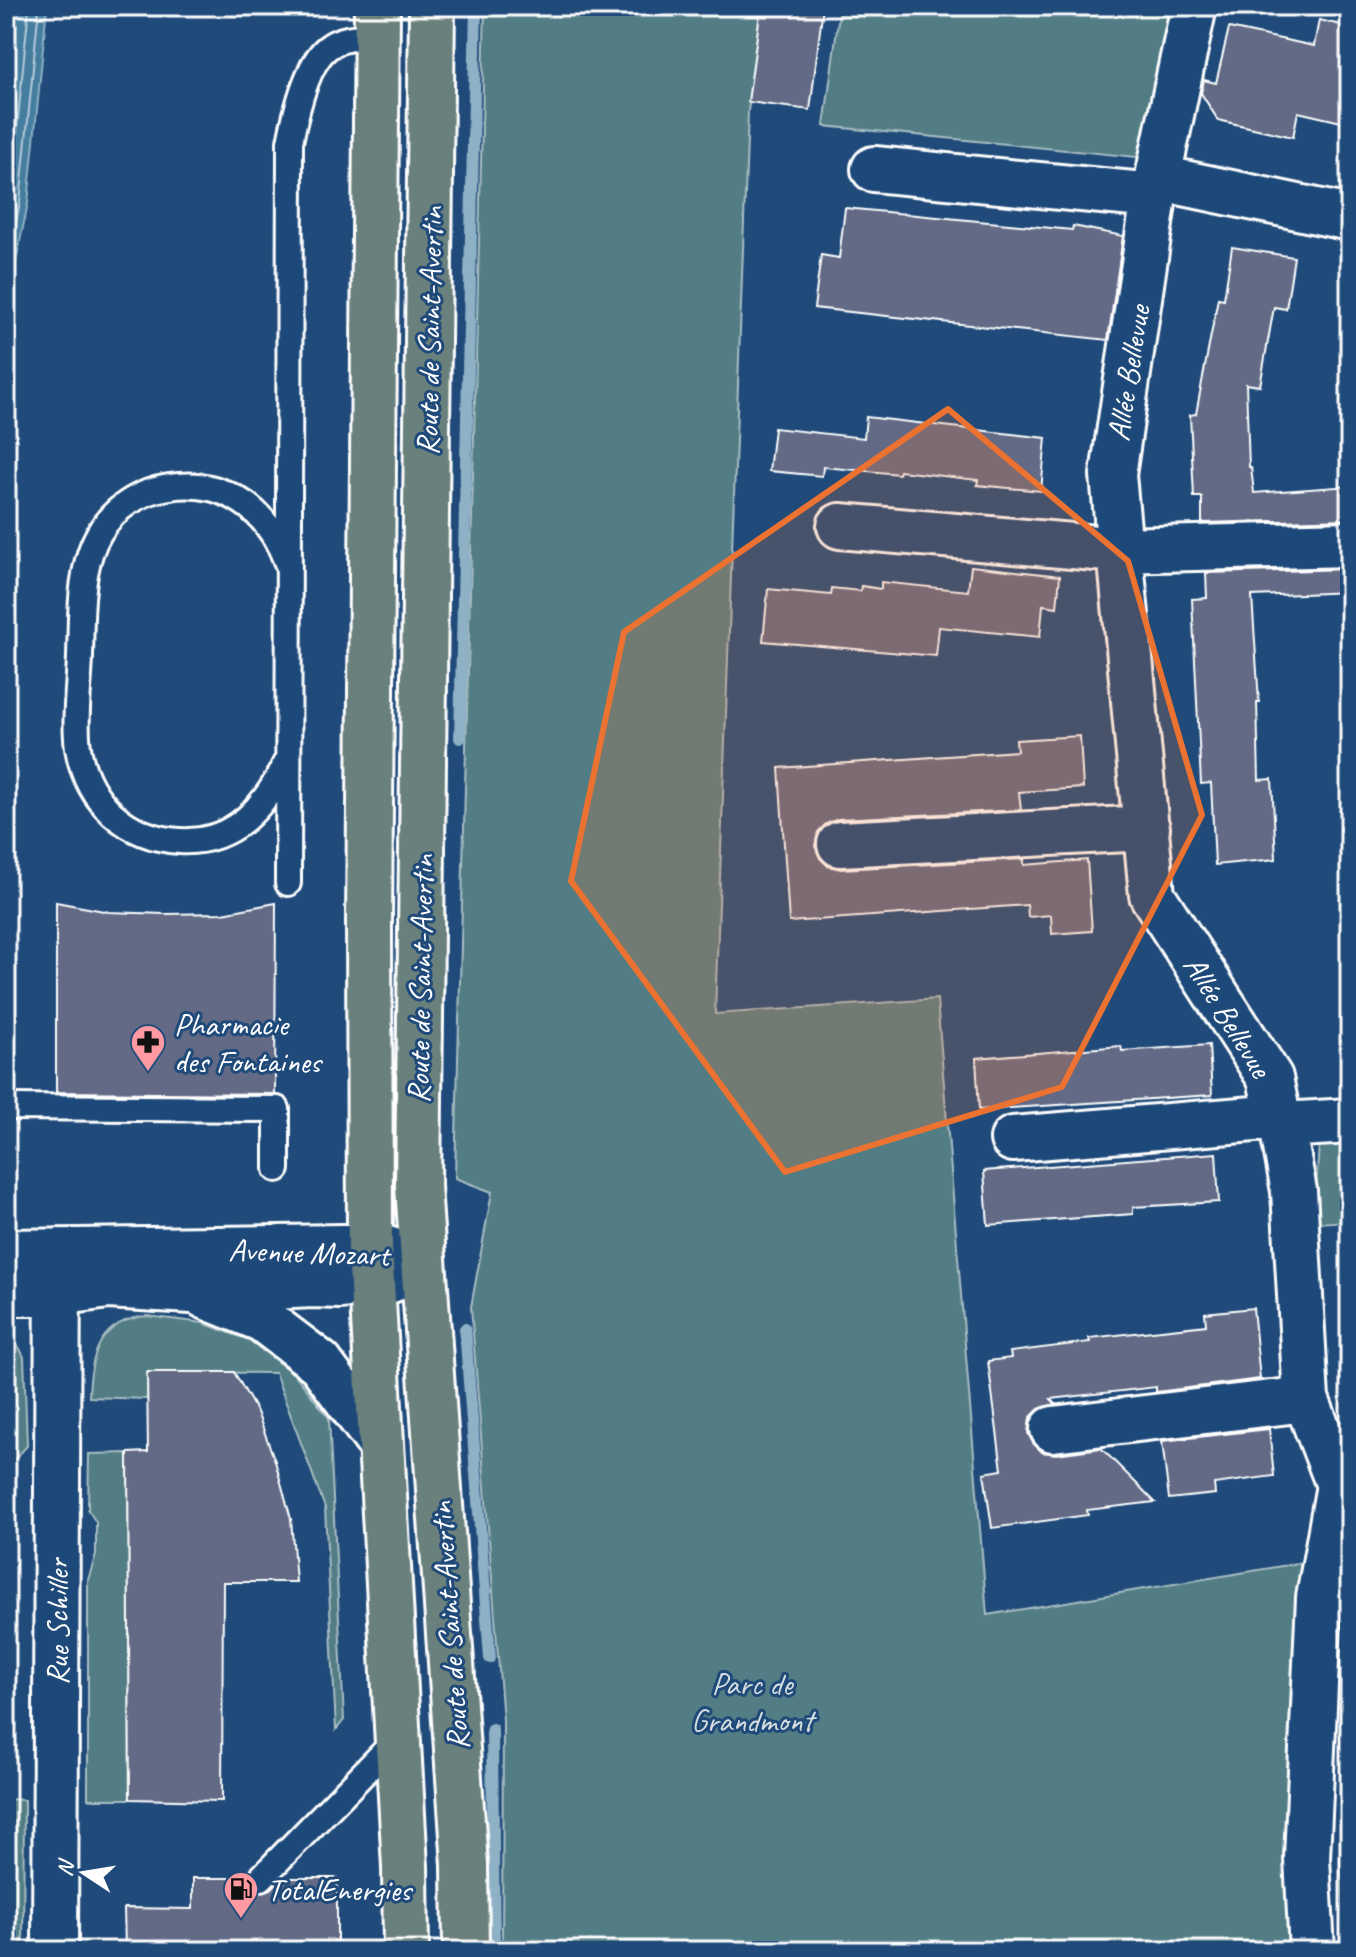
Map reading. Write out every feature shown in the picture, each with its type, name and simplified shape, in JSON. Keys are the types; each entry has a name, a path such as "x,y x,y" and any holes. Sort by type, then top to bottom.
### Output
{"main road":[{"name":"Route de Saint-Avertin","path":"432,6 419,1127 423,1262 465,1865 466,1951"},
{"name":"Route de Saint-Avertin","path":"377,21 369,906 371,1266 405,1867 406,1951"}],"street":[{"name":"Allée Bellevue","path":"1194,6 1157,187 1113,475 1152,895 1270,1078 1294,1191 1306,1399 1344,1485"},
{"path":"874,169 1157,187 1350,218"},
{"path":"840,526 1119,550 1350,544"},
{"path":"840,844 1147,828"},
{"name":"Allée Bellevue","path":"1013,1139 1280,1121"},
{"path":"1280,1121 1350,1121"},
{"name":"Avenue Mozart","path":"6,1252 58,1251 371,1266"},
{"name":"Rue Schiller","path":"55,1951 58,1251"},
{"name":"Avenue Mozart","path":"6,1293 58,1293 108,1286 192,1291 371,1266 401,1253 423,1262"},
{"name":"Avenue Mozart","path":"192,1291 262,1319 291,1338 320,1363 380,1444"},
{"path":"1053,1429 1306,1399"},
{"path":"1312,1951 1307,1858 1319,1598 1344,1485"}],"lane":[{"path":"288,883 290,142 298,105 310,75 327,48 377,21"},
{"path":"288,759 273,789 252,815 224,833 192,842 160,840 129,828 103,807 86,778 78,746 82,578 91,547 109,519 135,498 166,486 188,485 231,494 258,513 278,539 289,570 290,605"},
{"path":"7,1107 277,1109 277,1169"},
{"path":"261,1878 397,1739"}],"highlighted area":[{"path":"948,409 1128,561 1202,815 1062,1087 785,1172 571,881 624,632"}],"green space":[{"name":"Parc de Grandmont","path":"485,6 761,6 748,112 715,1014 937,999 987,1615 1300,1563 1305,1671 1297,1941 1284,1951 502,1951 503,1721 471,1307 492,1192 455,1178"},
{"path":"840,6 1177,6 1147,158 824,126"},
{"path":"1350,1142 1350,1221 1317,1223 1315,1203 1319,1144"},
{"path":"147,1316 203,1323 249,1340 297,1377 329,1418 344,1720 336,1730 325,1508 275,1373 148,1372 147,1399 89,1397 92,1368 100,1343 118,1325"},
{"path":"6,1333 24,1357 27,1446 6,1469"},
{"path":"128,1453 130,1799 88,1799 88,1580 96,1554 96,1522 88,1510 89,1454"},
{"path":"1350,1628 1350,1951 1346,1951 1340,1858"},
{"path":"6,1799 24,1800 23,1951 6,1951"}],"water":[{"path":"6,6 47,6 28,203 6,309"}],"building":[{"path":"761,6 823,6 810,110 748,102"},
{"path":"1319,20 1350,27 1350,124 1298,112 1293,137 1218,120 1201,93 1204,80 1216,83 1229,28 1314,46"},
{"path":"845,208 1072,230 1073,226 1123,236 1108,340 814,308 821,255 839,258"},
{"path":"1232,247 1294,257 1286,309 1274,307 1260,386 1246,384 1249,467 1254,493 1350,486 1350,519 1202,523 1202,497 1194,497 1190,415 1196,414 1218,298 1224,299"},
{"path":"866,417 1046,438 1041,491 977,485 978,480 900,471 899,474 823,467 822,476 769,471 774,428 864,438"},
{"path":"971,566 1060,576 1057,607 1043,605 1040,637 939,627 936,656 763,641 768,589 831,595 832,588 860,591 861,586 881,589 881,582 968,591"},
{"path":"1350,569 1350,592 1252,596 1259,702 1259,780 1272,779 1276,859 1215,865 1211,783 1201,784 1192,599 1207,598 1206,573"},
{"path":"1080,736 1083,788 1019,792 1021,810 838,819 818,832 815,846 828,866 841,869 1024,859 1024,865 1087,860 1092,931 1052,934 1051,915 1028,917 1027,905 789,922 779,768 1017,751 1016,740"},
{"path":"56,902 109,912 165,914 223,913 276,903 275,1094 56,1092"},
{"path":"1209,1045 1212,1095 979,1110 976,1058 1121,1046 1122,1051"},
{"path":"1216,1153 1219,1202 1133,1207 1133,1214 988,1225 984,1171"},
{"path":"1253,1308 1260,1379 1156,1392 1156,1387 1051,1399 1056,1404 1039,1409 1030,1418 1028,1433 1042,1452 1056,1454 1101,1448 1155,1502 1087,1510 1088,1515 992,1528 984,1473 1002,1470 988,1361 1011,1358 1010,1352 1090,1342 1089,1338 1206,1325 1205,1313"},
{"path":"147,1372 234,1372 257,1412 291,1519 296,1582 223,1582 222,1801 130,1799 128,1453 148,1452"},
{"path":"1269,1429 1274,1476 1214,1484 1215,1494 1169,1499 1162,1441"},
{"path":"193,1878 246,1878 250,1888 258,1893 271,1889 282,1878 337,1878 337,1951 125,1948 124,1908 193,1909"}],"waterway":[{"path":"460,738 476,6"},
{"path":"465,1329 490,1658"},
{"path":"492,1729 494,1951"}],"place":[{"name":"Pharmacie des Fontaines","path":"148,1073"},
{"name":"TotalEnergies","path":"241,1920"}]}
